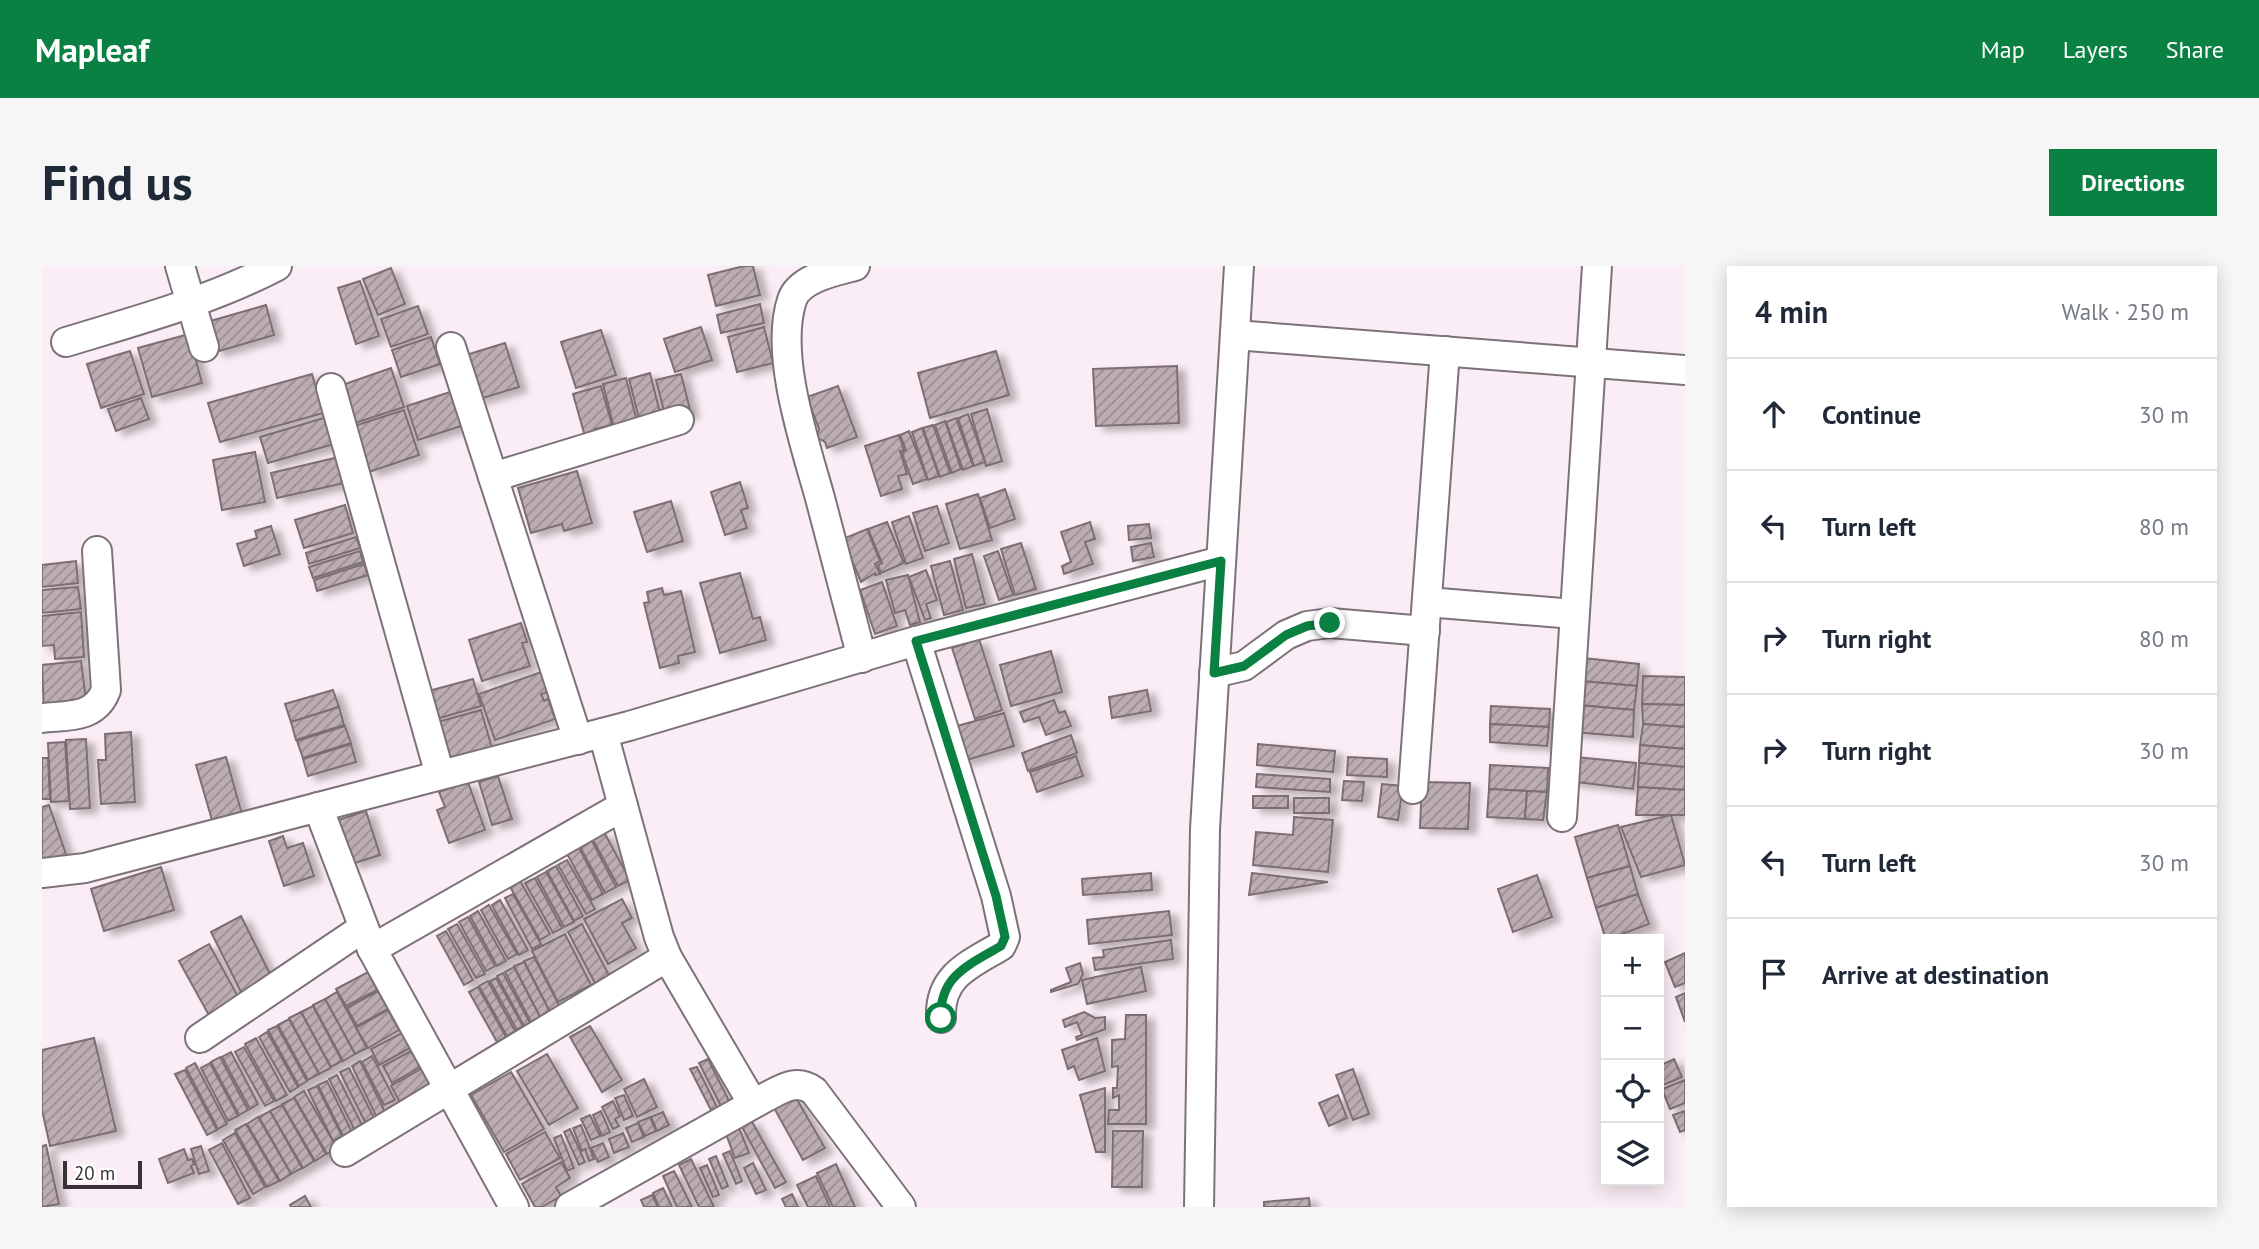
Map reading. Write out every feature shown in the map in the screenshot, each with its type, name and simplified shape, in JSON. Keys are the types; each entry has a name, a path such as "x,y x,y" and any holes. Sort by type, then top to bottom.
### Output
{"street":[{"path":"180,266 204,347"},
{"path":"66,342 191,303 277,266"},
{"path":"855,266 829,273 802,286 792,298 785,349 797,411 862,658"},
{"path":"1199,1207 1205,829 1239,266"},
{"path":"1562,817 1597,266"},
{"path":"1236,335 1685,370"},
{"path":"451,347 493,477 590,736 623,806 667,957 753,1104"},
{"path":"1413,789 1445,351"},
{"path":"331,388 440,775"},
{"path":"493,477 679,420"},
{"path":"42,718 81,714 92,710 102,702 106,690 97,551"},
{"path":"42,873 85,867 590,736 916,641 1221,561"},
{"path":"1427,602 1574,614"},
{"path":"1214,673 1244,666 1286,635 1307,626 1330,623 1425,631"},
{"path":"916,641 996,896 1005,937 1001,946 953,977 943,993 941,1018"},
{"path":"200,1038 368,939 623,806"},
{"path":"318,807 368,939 514,1207"},
{"path":"345,1152 667,957"},
{"path":"570,1207 753,1104 792,1085 805,1084 814,1091 901,1207"}],"building":[{"path":"753,266 760,295 716,306 708,275"},
{"path":"391,268 405,304 378,315 363,279"},
{"path":"360,281 379,336 356,344 338,288"},
{"path":"760,304 764,323 721,333 717,315"},
{"path":"266,305 274,335 216,352 207,322"},
{"path":"418,306 428,334 391,347 381,319"},
{"path":"701,327 712,360 675,372 664,339"},
{"path":"764,327 773,363 737,372 728,337"},
{"path":"601,330 616,375 576,388 561,342"},
{"path":"189,334 202,383 152,397 138,348"},
{"path":"431,337 440,364 401,377 392,350"},
{"path":"505,343 519,387 476,400 463,356"},
{"path":"130,351 144,394 101,408 87,364"},
{"path":"996,351 1009,395 930,418 918,373"},
{"path":"1177,366 1179,423 1096,426 1093,369"},
{"path":"391,368 404,407 355,423 342,385"},
{"path":"650,373 662,421 641,427 629,379"},
{"path":"312,374 323,413 220,442 208,403"},
{"path":"681,374 691,413 666,419 656,380"},
{"path":"626,378 638,426 615,432 603,384"},
{"path":"601,386 612,425 595,429 597,437 586,440 573,394"},
{"path":"838,386 857,437 827,448 825,442 816,437 819,429 807,397"},
{"path":"453,391 464,425 418,440 407,406"},
{"path":"141,398 149,419 116,431 108,409"},
{"path":"987,409 1002,461 986,466 971,414"},
{"path":"404,410 419,455 369,472 354,426"},
{"path":"968,414 985,462 974,466 958,418"},
{"path":"327,417 334,444 268,463 260,437"},
{"path":"956,418 973,466 963,470 946,422"},
{"path":"945,421 961,469 952,473 935,425"},
{"path":"933,425 950,473 940,477 923,428"},
{"path":"922,428 939,476 928,480 912,432"},
{"path":"909,431 927,479 913,484 902,453 906,450 900,435"},
{"path":"899,435 904,450 900,451 907,474 898,476 902,489 881,496 865,446"},
{"path":"255,452 265,502 222,510 213,460"},
{"path":"343,456 349,482 277,498 271,473"},
{"path":"577,471 592,523 564,531 562,524 531,533 518,488"},
{"path":"740,482 748,508 741,510 747,528 725,535 711,492"},
{"path":"1005,489 1015,519 990,528 980,498"},
{"path":"978,494 992,540 960,549 946,504"},
{"path":"671,501 683,541 647,552 634,512"},
{"path":"345,505 353,533 304,548 295,520"},
{"path":"937,506 949,543 925,551 913,513"},
{"path":"909,516 923,558 906,564 892,522"},
{"path":"887,522 904,563 881,573 878,565 882,563 868,529"},
{"path":"1090,522 1095,539 1085,542 1093,564 1064,574 1062,566 1071,562 1061,532"},
{"path":"1149,524 1151,538 1129,540 1128,526"},
{"path":"271,526 280,554 244,566 237,544 257,538 255,531"},
{"path":"867,529 880,561 875,564 880,574 875,573 861,582 843,539"},
{"path":"356,537 360,548 309,564 306,553"},
{"path":"1021,543 1036,589 1015,595 1001,549"},
{"path":"1151,543 1154,557 1133,561 1131,547"},
{"path":"360,551 363,562 313,578 309,567"},
{"path":"998,551 1013,595 999,600 984,556"},
{"path":"972,554 985,604 966,608 954,559"},
{"path":"76,561 78,583 42,587 42,565"},
{"path":"950,561 963,610 944,615 931,566"},
{"path":"364,564 368,575 317,591 314,580"},
{"path":"926,570 937,600 926,604 931,618 925,620 909,577"},
{"path":"740,573 753,619 760,617 766,640 720,653 700,583"},
{"path":"908,575 920,622 910,625 905,610 895,613 886,580"},
{"path":"882,582 897,626 875,634 860,590"},
{"path":"78,587 81,609 42,613 42,590"},
{"path":"662,588 664,595 681,591 695,652 678,656 679,663 660,668 644,603 649,602 647,592"},
{"path":"81,612 84,657 55,659 54,645 42,646 42,616"},
{"path":"521,623 527,642 522,643 530,666 482,681 469,640"},
{"path":"979,639 1002,710 975,719 952,648"},
{"path":"1051,651 1062,692 1011,706 1000,665"},
{"path":"1583,658 1639,664 1637,686 1581,681"},
{"path":"81,661 87,708 44,713 42,665"},
{"path":"544,671 550,691 541,694 544,701 548,699 555,719 495,740 479,694"},
{"path":"1643,676 1685,677 1685,705 1642,704"},
{"path":"473,679 481,706 433,720 425,692"},
{"path":"1581,681 1637,686 1634,710 1578,705"},
{"path":"333,690 339,707 291,722 285,704"},
{"path":"1147,690 1151,711 1112,718 1109,697"},
{"path":"1054,700 1059,713 1065,711 1071,726 1046,735 1039,717 1024,722 1020,712"},
{"path":"1642,704 1685,705 1685,727 1643,724"},
{"path":"1578,705 1634,710 1633,737 1573,732"},
{"path":"1491,706 1550,709 1549,727 1490,724"},
{"path":"339,707 344,725 296,740 291,722"},
{"path":"481,710 492,748 445,762 434,723"},
{"path":"1004,713 1014,746 960,762 950,728"},
{"path":"1490,724 1549,727 1547,746 1490,742"},
{"path":"1643,724 1685,727 1685,749 1640,745"},
{"path":"345,726 351,743 303,758 297,741"},
{"path":"131,732 135,802 101,804 98,760 106,760 105,734"},
{"path":"1071,735 1077,753 1028,771 1022,753"},
{"path":"86,739 90,808 70,809 66,740"},
{"path":"65,742 69,801 51,802 48,743"},
{"path":"351,744 356,762 308,776 303,759"},
{"path":"1258,744 1335,751 1333,772 1257,765"},
{"path":"1640,745 1685,749 1685,767 1639,763"},
{"path":"1076,756 1083,776 1037,792 1030,772"},
{"path":"1565,756 1636,763 1633,789 1569,781"},
{"path":"226,757 243,818 214,827 196,765"},
{"path":"1348,757 1387,759 1387,777 1347,775"},
{"path":"42,758 48,758 50,799 42,799"},
{"path":"1639,763 1685,767 1685,790 1638,787"},
{"path":"1490,765 1548,768 1547,792 1489,789"},
{"path":"1257,774 1330,779 1330,792 1256,787"},
{"path":"498,776 512,819 492,825 479,782"},
{"path":"1344,781 1364,782 1362,801 1342,800"},
{"path":"468,782 485,830 449,843 437,810 445,807 439,792"},
{"path":"1422,782 1470,783 1468,829 1420,828"},
{"path":"1382,784 1403,786 1398,820 1378,817"},
{"path":"1638,787 1685,790 1685,815 1636,815"},
{"path":"1489,789 1527,791 1525,819 1487,817"},
{"path":"1527,791 1547,792 1543,820 1525,819"},
{"path":"1253,796 1288,796 1288,808 1253,808"},
{"path":"1294,798 1329,798 1329,813 1294,813"},
{"path":"49,805 67,857 42,861 42,807"},
{"path":"366,811 380,855 352,864 338,820"},
{"path":"1671,815 1685,865 1641,877 1621,827"},
{"path":"1294,817 1333,820 1328,872 1253,865 1256,832 1293,835"},
{"path":"1618,825 1630,866 1587,878 1575,837"},
{"path":"604,832 630,880 618,886 592,838"},
{"path":"283,836 287,848 303,843 314,876 284,886 269,841"},
{"path":"591,839 616,887 605,893 579,845"},
{"path":"578,846 603,894 592,900 566,852"},
{"path":"567,860 595,909 586,914 558,865"},
{"path":"556,866 583,916 574,921 547,871"},
{"path":"1630,866 1638,894 1596,908 1587,878"},
{"path":"161,867 174,910 104,931 91,889"},
{"path":"546,872 574,922 564,927 537,877"},
{"path":"1151,873 1152,890 1083,895 1082,879"},
{"path":"1252,873 1328,882 1249,895"},
{"path":"1537,875 1552,917 1513,932 1498,889"},
{"path":"518,877 550,934 540,940 508,883"},
{"path":"535,878 562,928 553,933 525,883"},
{"path":"513,894 541,944 532,949 505,898"},
{"path":"1638,894 1649,924 1622,934 1604,934 1596,908"},
{"path":"622,899 632,918 622,923 636,948 608,964 584,919"},
{"path":"500,900 528,950 519,955 492,905"},
{"path":"489,905 517,954 508,959 481,910"},
{"path":"478,911 506,961 497,966 470,916"},
{"path":"1169,911 1172,935 1089,944 1087,920"},
{"path":"241,916 275,984 246,1002 211,932"},
{"path":"468,917 495,966 486,971 459,922"},
{"path":"457,924 485,974 476,978 448,929"},
{"path":"582,924 611,979 597,987 568,932"},
{"path":"446,931 473,980 464,985 437,936"},
{"path":"565,934 591,985 558,1002 532,951"},
{"path":"1171,940 1173,959 1095,970 1093,958 1104,957 1103,950"},
{"path":"209,944 241,1002 211,1019 179,961"},
{"path":"1685,953 1685,983 1675,987 1665,962"},
{"path":"534,957 560,1007 550,1012 524,961"},
{"path":"524,962 550,1012 540,1017 514,966"},
{"path":"1080,963 1083,974 1078,984 1051,992 1071,982 1066,968"},
{"path":"514,967 540,1017 531,1022 505,972"},
{"path":"1141,967 1146,991 1087,1004 1082,980"},
{"path":"368,972 377,990 346,1006 336,989"},
{"path":"503,973 530,1023 524,1026 497,976"},
{"path":"496,978 523,1026 517,1030 490,981"},
{"path":"488,981 515,1031 507,1036 479,986"},
{"path":"478,987 506,1037 497,1042 469,992"},
{"path":"378,991 388,1009 357,1026 347,1008"},
{"path":"337,992 367,1048 355,1054 325,999"},
{"path":"1685,993 1685,1022 1676,997"},
{"path":"325,999 355,1054 343,1061 313,1005"},
{"path":"313,1006 342,1061 331,1067 301,1012"},
{"path":"388,1010 399,1030 368,1048 356,1028"},
{"path":"301,1012 331,1068 319,1074 289,1018"},
{"path":"1084,1012 1095,1018 1105,1017 1105,1029 1077,1040 1076,1037 1082,1035 1077,1022 1065,1027 1063,1020"},
{"path":"1126,1015 1146,1015 1146,1124 1108,1124 1109,1110 1119,1110 1119,1095 1113,1098 1113,1088 1117,1088 1118,1066 1112,1067 1112,1040 1125,1039"},
{"path":"289,1019 319,1074 308,1080 278,1025"},
{"path":"277,1026 307,1081 299,1086 268,1030"},
{"path":"590,1026 622,1080 602,1092 570,1037"},
{"path":"267,1032 298,1087 290,1092 259,1037"},
{"path":"402,1033 410,1048 379,1065 371,1049"},
{"path":"94,1038 116,1131 50,1146 42,1110 42,1050"},
{"path":"256,1038 287,1095 276,1101 245,1044"},
{"path":"1097,1038 1105,1071 1079,1080 1074,1066 1068,1069 1062,1050"},
{"path":"244,1047 274,1101 265,1106 235,1052"},
{"path":"411,1051 420,1067 392,1083 383,1066"},
{"path":"231,1052 258,1104 250,1109 222,1057"},
{"path":"547,1054 578,1108 549,1125 517,1071"},
{"path":"372,1056 395,1100 384,1105 362,1062"},
{"path":"220,1057 248,1110 239,1115 211,1062"},
{"path":"708,1059 731,1105 723,1110 699,1063"},
{"path":"1674,1059 1682,1077 1664,1085 1664,1064"},
{"path":"360,1061 385,1112 376,1116 352,1066"},
{"path":"195,1063 227,1124 218,1129 186,1068"},
{"path":"210,1063 238,1116 228,1121 201,1068"},
{"path":"697,1067 718,1109 712,1112 690,1069"},
{"path":"349,1068 374,1118 365,1122 340,1072"},
{"path":"421,1069 434,1091 403,1108 391,1086"},
{"path":"1353,1069 1369,1114 1353,1120 1336,1075"},
{"path":"185,1070 217,1130 207,1135 175,1074"},
{"path":"511,1072 544,1129 504,1152 471,1095"},
{"path":"337,1075 362,1125 354,1129 329,1079"},
{"path":"644,1079 657,1107 637,1117 624,1089"},
{"path":"1685,1080 1685,1103 1670,1109 1664,1088"},
{"path":"327,1081 352,1132 343,1136 318,1085"},
{"path":"317,1086 342,1136 333,1141 308,1090"},
{"path":"1105,1088 1105,1152 1096,1152 1080,1095"},
{"path":"304,1091 337,1148 327,1154 294,1097"},
{"path":"624,1095 633,1116 624,1120 615,1098"},
{"path":"1338,1095 1347,1118 1329,1126 1319,1103"},
{"path":"795,1096 825,1148 803,1160 774,1108"},
{"path":"294,1098 326,1154 315,1161 282,1104"},
{"path":"613,1101 620,1116 615,1119 619,1126 613,1129 602,1107"},
{"path":"282,1105 314,1161 303,1168 270,1111"},
{"path":"270,1111 302,1168 291,1174 259,1117"},
{"path":"601,1111 610,1132 602,1136 593,1115"},
{"path":"1685,1111 1685,1130 1680,1132 1673,1115"},
{"path":"663,1112 669,1125 657,1131 651,1117"},
{"path":"590,1115 600,1136 591,1140 581,1119"},
{"path":"258,1117 291,1174 280,1181 247,1124"},
{"path":"650,1117 656,1131 645,1136 638,1122"},
{"path":"751,1120 786,1182 775,1188 741,1125"},
{"path":"638,1123 644,1137 632,1142 626,1128"},
{"path":"737,1123 749,1153 735,1158 726,1134"},
{"path":"246,1124 279,1181 267,1187 235,1130"},
{"path":"581,1125 594,1159 589,1161 573,1128"},
{"path":"570,1129 585,1162 579,1165 564,1132"},
{"path":"1113,1131 1143,1131 1142,1187 1112,1187"},
{"path":"545,1132 560,1158 520,1180 506,1154"},
{"path":"235,1133 265,1187 253,1194 223,1140"},
{"path":"623,1133 629,1147 614,1153 609,1139"},
{"path":"561,1135 574,1168 567,1171 554,1138"},
{"path":"222,1143 250,1198 238,1204 209,1150"},
{"path":"603,1143 609,1157 598,1162 591,1148"},
{"path":"46,1145 59,1204 42,1207 42,1146"},
{"path":"201,1146 209,1171 199,1174 191,1149"},
{"path":"184,1149 188,1160 192,1159 194,1173 168,1183 159,1159"},
{"path":"730,1151 742,1181 736,1184 723,1154"},
{"path":"716,1156 728,1186 722,1189 709,1159"},
{"path":"691,1159 714,1207 699,1207 679,1165"},
{"path":"561,1162 570,1178 556,1187 561,1196 542,1207 535,1207 522,1184"},
{"path":"753,1163 766,1190 756,1194 744,1168"},
{"path":"836,1164 855,1207 833,1207 817,1173"},
{"path":"707,1165 719,1195 713,1197 700,1168"},
{"path":"674,1171 692,1207 677,1207 663,1176"},
{"path":"816,1176 830,1207 808,1207 797,1185"},
{"path":"663,1188 672,1207 659,1207 653,1193"},
{"path":"792,1194 798,1207 786,1207 782,1199"},
{"path":"652,1195 658,1207 644,1207 641,1200"},
{"path":"305,1196 311,1207 291,1207 290,1205"},
{"path":"1309,1198 1310,1207 1264,1207 1264,1202"}],"route":[{"path":"941,1018 943,993 953,977 1001,946 1005,937 996,896 916,641 1221,561 1214,673 1244,666 1286,635 1307,626 1330,623"}]}
